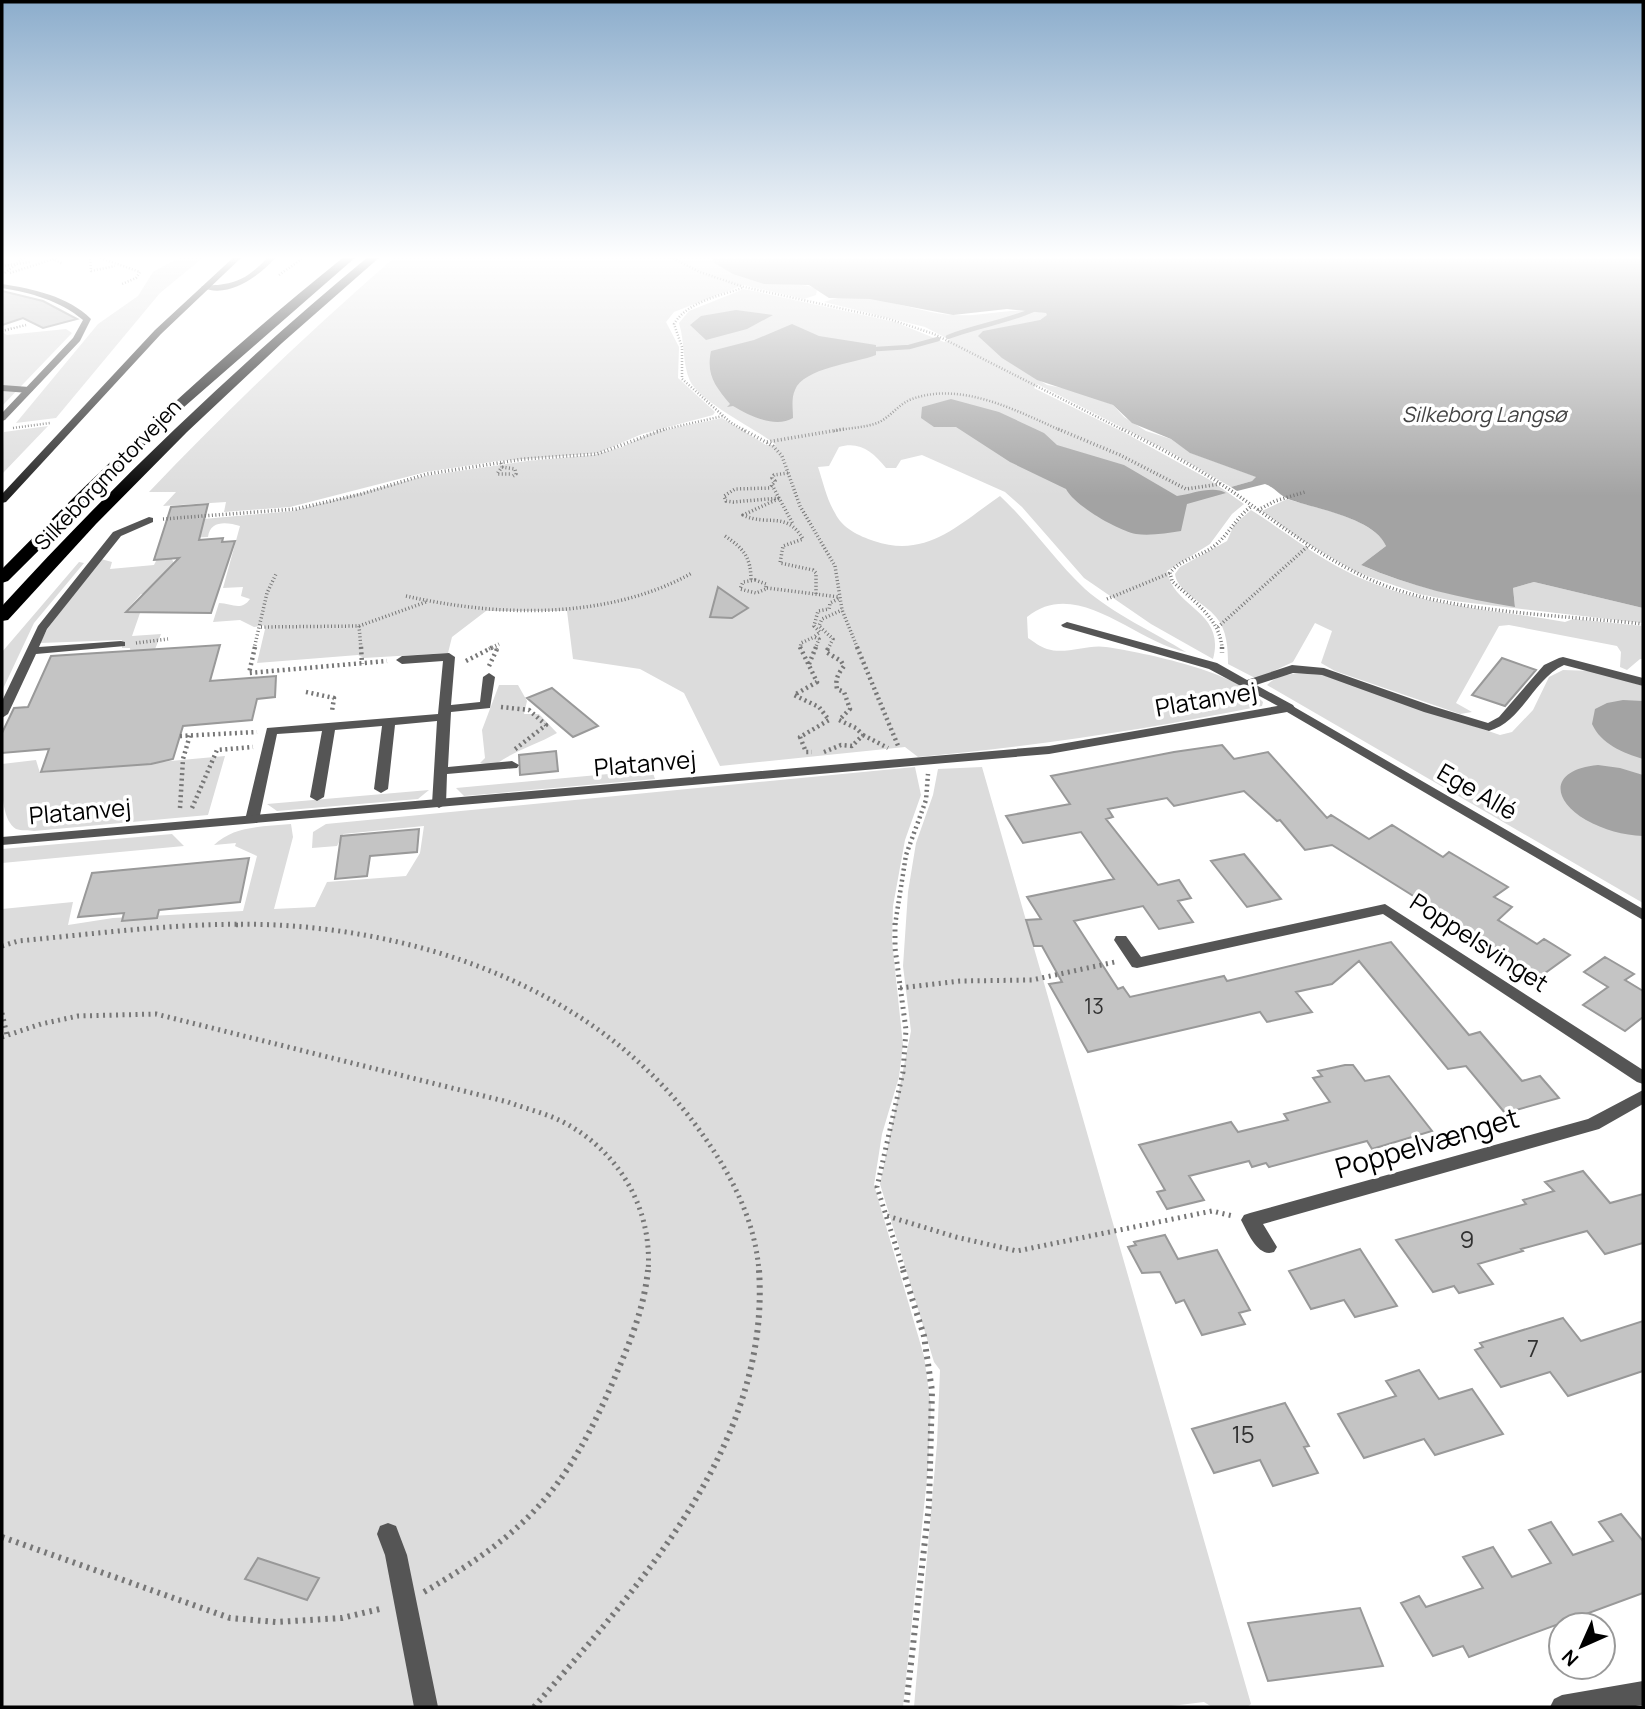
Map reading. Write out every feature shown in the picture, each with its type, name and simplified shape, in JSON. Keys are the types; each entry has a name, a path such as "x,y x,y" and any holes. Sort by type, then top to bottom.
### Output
{"highway":[{"name":"Silkeborgmotorvejen","path":"2,578 99,478 188,394 257,336"},
{"name":"Silkeborgmotorvejen","path":"2,616 184,427 282,336"}],"main road":[{"path":"2,500 154,336"}],"street":[{"path":"2,418 79,336"},
{"path":"2,388 29,390"},
{"path":"2,714 42,628 117,534 149,520"},
{"name":"Ege Allé","path":"1067,625 1213,666 1643,915"},
{"path":"30,651 121,644"},
{"path":"402,660 449,657 439,804"},
{"path":"1247,684 1292,669 1324,671 1428,709 1489,727 1503,720 1548,668 1556,663 1580,664 1643,682"},
{"path":"252,820 271,731 389,721 486,705 489,677"},
{"name":"Platanvej","path":"2,841 1049,750 1289,709"},
{"path":"381,789 389,721"},
{"path":"317,797 329,726"},
{"path":"441,771 512,765"},
{"name":"Poppelsvinget","path":"1137,963 1385,909 1643,1078"},
{"path":"1121,940 1137,963"},
{"name":"Poppelvænget","path":"1251,1220 1593,1124 1643,1096"},
{"path":"1251,1220 1268,1247"},
{"path":"388,1534 396,1555 426,1707"},
{"path":"1562,1707 1643,1693"}],"path":[{"path":"678,336 682,347 682,379 723,416 766,442 782,456 800,506 835,566 842,610 906,764"},
{"path":"937,336 1160,448 1220,484 1308,546 1362,576 1422,596 1468,605 1643,624"},
{"path":"766,442 878,423 887,413 915,398 950,393 974,397 1049,424 1120,455 1186,489 1220,484"},
{"path":"502,467 524,459 597,454 617,448 650,432 723,416"},
{"path":"2,429 72,423"},
{"path":"149,520 296,509 427,474 502,467 515,469 516,474 513,475"},
{"path":"788,473 774,475 772,485 803,539 783,546 780,563 813,570 816,573 817,594"},
{"path":"772,485 765,489 735,489 724,496 726,501 741,503 766,497 780,498"},
{"path":"1258,510 1275,501 1304,492"},
{"path":"780,498 743,515 749,519 782,520 793,524"},
{"path":"1107,599 1170,573 1175,566 1221,541 1228,526 1252,506"},
{"path":"725,536 744,549 752,562 751,580"},
{"path":"1218,627 1308,546"},
{"path":"406,596 426,602 520,609 587,605 646,593 692,573"},
{"path":"1170,573 1172,581 1218,627 1222,650 1213,666"},
{"path":"276,574 267,593 249,673 402,660"},
{"path":"766,588 763,582 751,580 743,582 740,589 756,593 766,588 840,598"},
{"path":"840,598 830,603 829,609 818,611 817,626 820,632 801,643 800,649 817,682 794,695 808,703 820,704 827,712 829,720 800,737 806,752 823,752 841,745 852,746 863,735"},
{"path":"261,627 359,626 426,602"},
{"path":"817,626 822,619 842,610"},
{"path":"359,626 362,664"},
{"path":"817,626 833,639 826,652 841,661 844,666 835,676 835,681 837,690 844,692 850,709 839,720 891,749 899,748"},
{"path":"809,664 819,639 814,637"},
{"path":"121,644 168,639"},
{"path":"449,663 464,662 499,645 489,663 489,677"},
{"path":"306,692 334,698 329,726"},
{"path":"486,705 529,710 546,725 513,751 512,765"},
{"path":"180,736 271,731"},
{"path":"190,735 183,759 178,808 194,807 217,750 268,746"},
{"path":"906,1707 929,1505 932,1391 923,1336 877,1187 890,1119 903,1072 906,1030 895,926 906,855 926,800 928,762"},
{"path":"2,946 18,941 216,925 315,928 391,941 466,962 551,999 593,1025 656,1076 688,1112 717,1156 748,1218 757,1250 759,1322 744,1392 708,1476 664,1545 610,1620 534,1707"},
{"path":"900,988 960,981 1032,980 1117,962 1137,963"},
{"path":"2,1013 5,1036 64,1017 156,1014 508,1102 564,1122 591,1140 612,1160 633,1187 649,1250 646,1291 636,1327 602,1407 570,1465 533,1515 500,1544 462,1570 405,1602 342,1618 276,1622 230,1618 2,1537"},
{"path":"887,1216 956,1237 1017,1251 1212,1211 1251,1220"}],"shaded area":[{"path":"2,336 69,336 2,406"},
{"path":"88,336 124,336 56,418 16,423"},
{"path":"308,336 673,336 679,347 678,378 715,412 713,415 642,434 598,453 498,461 426,472 290,507 224,512 226,502 163,506 176,492 149,492"},
{"path":"682,336 929,336 944,342 950,340 942,336 1034,336 1022,369 1047,385 1073,390 1113,405 1124,417 1146,431 1171,439 1191,453 1257,477 1231,487 1170,452 1037,384 1034,388 1127,434 1210,480 1244,504 1232,514 1210,544 1167,571 1179,594 1206,620 1212,630 1215,643 1213,659 1151,624 1084,578 1022,507 1005,492 922,455 901,460 896,468 886,468 866,449 847,446 839,447 829,466 818,467 830,502 842,523 863,537 893,545 910,546 942,536 1000,496 1085,589 1121,614 1186,652 1147,637 1086,607 1066,604 1046,606 1027,617 1028,638 1054,651 1106,647 1190,666 1250,691 1263,702 1262,706 1090,736 961,753 918,757 905,747 720,766 684,693 640,669 573,659 567,611 486,611 452,637 448,653 364,658 358,655 257,663 266,625 254,627 240,620 213,622 219,603 239,606 250,599 241,596 243,587 223,588 240,526 220,524 209,531 208,537 185,538 170,522 293,511 425,476 527,461 594,455 622,447 651,433 722,418 766,445 776,445 717,407 696,389 690,381 686,367"},
{"path":"48,426 2,474 4,432"},
{"path":"1287,499 1342,515 1369,528 1386,546 1361,565 1399,579 1456,595 1515,606 1513,588 1534,582 1643,608 1643,623 1454,601 1419,594 1356,572 1300,539 1262,511"},
{"path":"1251,510 1333,564 1371,583 1398,592 1453,605 1565,622 1573,619 1643,626 1643,659 1627,670 1620,667 1621,652 1617,646 1509,625 1499,626 1456,703 1472,712 1460,714 1335,671 1321,663 1332,631 1315,623 1293,662 1257,679 1228,664 1226,639 1220,622 1181,586 1175,574 1180,567 1227,541 1234,525"},
{"path":"164,545 174,563 185,567 175,597 141,594 125,612 140,613 132,636 161,634 152,657 131,658 130,648 122,648 122,640 40,643 48,628 101,559 112,562 110,569 154,565"},
{"path":"79,562 84,563 34,623 2,691 2,652"},
{"path":"1563,670 1594,671 1643,686 1643,903 1267,685 1286,675 1323,675 1500,735 1512,732 1533,710 1549,677"},
{"path":"499,685 518,685 527,701 524,714 539,714 557,733 495,765 480,763 485,758 482,730"},
{"path":"225,756 208,815 34,831 16,829 7,817 2,790 2,764 36,760 40,773"},
{"path":"915,767 921,795 905,840 893,906 892,941 903,1045 899,1077 882,1134 874,1185 924,1356 931,1406 928,1469 903,1707 2,1707 2,909 73,902 68,925 113,918 243,911 257,856 235,846 236,843 214,845 240,830 291,824 293,837 274,909 315,907 327,882 406,876 420,853 424,826 343,834 337,846 312,848 313,832 326,824"},
{"path":"982,767 1251,1704 1247,1707 1212,1707 1204,1702 1163,1707 914,1707 937,1443 940,1370 934,1362 880,1184 911,1031 903,966 908,892 916,843 933,795 938,769"},
{"path":"652,770 655,779 464,796 456,788"},
{"path":"429,790 418,799 277,811 267,804"},
{"path":"172,834 184,846 2,863 2,849"}],"water":[{"path":"701,336 722,336 706,340"},
{"path":"764,336 818,336 876,345 876,355 808,376 795,390 793,418 778,422 762,420 733,406 727,407 730,404 716,386 711,374 711,351"},
{"name":"Silkeborg Langsø","path":"978,336 1643,336 1643,608 1534,582 1513,588 1515,607 1436,591 1361,565 1386,546 1370,528 1343,516 1288,499 1265,484 1237,491 1231,487 1252,481 1256,477 1190,453 1171,439 1132,423 1113,405 1037,380 1002,358"},
{"path":"951,399 999,412 1044,433 1057,445 1124,465 1177,496 1209,490 1226,493 1187,504 1181,531 1147,535 1128,532 1087,510 1066,489 1010,462 956,427 934,427 921,418 922,407"},
{"path":"1623,700 1643,701 1643,759 1620,751 1601,737 1592,724 1595,709"},
{"path":"1598,765 1643,775 1643,836 1600,827 1586,820 1566,802 1561,794 1564,778 1572,772"}],"building":[{"path":"208,504 199,540 223,538 222,542 235,541 211,613 126,612 179,558 154,560 171,507"},
{"path":"718,587 748,608 732,618 710,617"},
{"path":"220,645 210,681 276,676 275,697 257,699 252,720 183,726 173,759 151,764 41,772 49,749 2,753 2,733 14,708 28,707 51,656"},
{"path":"1502,658 1536,670 1505,706 1472,695"},
{"path":"552,688 598,726 573,737 527,698"},
{"path":"1222,745 1234,759 1268,752 1327,818 1331,815 1369,839 1392,825 1443,857 1449,852 1508,887 1494,897 1512,907 1498,920 1537,944 1544,939 1570,955 1541,976 1332,845 1305,850 1280,820 1277,821 1244,791 1174,806 1167,798 1108,809 1113,817 1106,819 1158,885 1179,880 1191,898 1178,901 1193,922 1159,929 1143,906 1074,921 1118,989 1123,987 1130,997 1224,976 1227,981 1391,942 1469,1035 1480,1032 1522,1081 1540,1076 1559,1098 1505,1113 1466,1066 1448,1069 1359,961 1332,984 1296,992 1312,1012 1267,1022 1260,1012 1088,1052 1049,984 1062,982 1042,946 1034,946 1026,920 1041,919 1027,897 1114,879 1081,832 1023,843 1006,816 1070,804 1051,776"},
{"path":"556,751 558,771 520,775 519,755"},
{"path":"419,829 417,852 370,856 367,876 335,879 341,836"},
{"path":"1244,854 1281,899 1247,907 1211,861"},
{"path":"249,858 240,902 159,910 157,918 122,921 124,913 78,917 92,873"},
{"path":"1605,957 1634,974 1625,980 1643,991 1643,1017 1625,1031 1583,1005 1608,987 1584,972"},
{"path":"1353,1065 1365,1081 1389,1076 1432,1131 1372,1149 1367,1141 1269,1167 1266,1163 1252,1167 1249,1161 1189,1176 1204,1200 1167,1209 1157,1192 1165,1190 1139,1145 1231,1122 1238,1132 1288,1120 1284,1114 1330,1102 1313,1078 1322,1076 1318,1071"},
{"path":"1583,1171 1610,1203 1643,1194 1643,1243 1605,1254 1587,1231 1478,1264 1493,1284 1459,1293 1454,1286 1433,1292 1396,1240 1526,1204 1523,1200 1554,1191 1545,1182"},
{"path":"1165,1235 1178,1259 1217,1250 1250,1310 1239,1313 1245,1324 1202,1335 1184,1300 1176,1303 1160,1272 1142,1273 1128,1247 1136,1245 1134,1242"},
{"path":"1360,1249 1397,1306 1355,1317 1344,1300 1311,1309 1289,1271"},
{"path":"1563,1318 1581,1341 1643,1321 1643,1371 1568,1396 1550,1372 1501,1387 1475,1350 1483,1347 1480,1343"},
{"path":"1419,1370 1439,1399 1472,1389 1503,1434 1435,1455 1424,1439 1364,1458 1338,1414 1396,1396 1386,1381"},
{"path":"1285,1403 1309,1446 1304,1447 1318,1473 1273,1486 1260,1460 1214,1473 1192,1429"},
{"path":"1621,1514 1643,1541 1643,1593 1594,1611 1547,1611 1547,1628 1469,1657 1463,1646 1433,1656 1401,1603 1419,1596 1426,1607 1483,1588 1463,1557 1493,1547 1512,1577 1551,1563 1529,1530 1551,1522 1573,1555 1613,1541 1599,1522"},
{"path":"258,1558 319,1578 307,1600 245,1579"},
{"path":"1360,1608 1383,1666 1268,1681 1248,1623"}],"waterway":[{"path":"877,349 909,347 938,339"}]}
